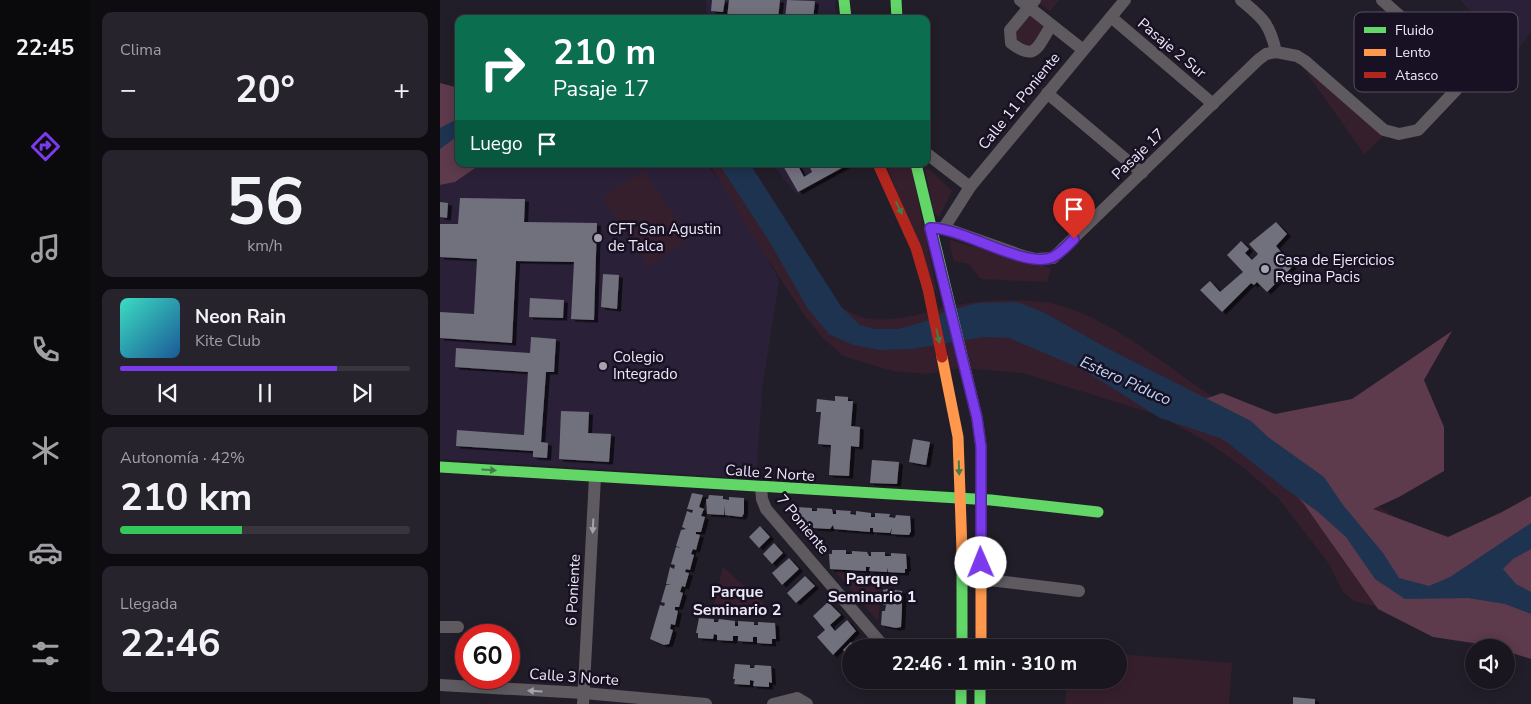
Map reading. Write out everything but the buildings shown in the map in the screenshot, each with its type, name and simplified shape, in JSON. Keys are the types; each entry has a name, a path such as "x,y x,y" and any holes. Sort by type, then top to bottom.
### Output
{"main road":[{"path":"844,0 846,15"},
{"path":"896,0 897,15"},
{"path":"879,167 910,231 928,289 958,437 961,500 962,639"},
{"path":"917,167 977,418 981,447 981,639"},
{"name":"Calle 2 Norte","path":"440,467 981,500 1098,512"},
{"path":"961,689 961,704"},
{"path":"980,689 980,704"}],"street":[{"name":"Calle 11 Poniente","path":"944,228 970,187 1082,49 1125,0"},
{"path":"1241,0 1255,4 1269,26 1276,52 1297,56 1305,61 1384,130 1399,134 1418,130 1454,92"},
{"path":"1382,0 1395,12"},
{"path":"1051,26 1035,50 1024,52 1011,42 1010,30 1028,2 1051,26 1082,49"},
{"name":"Pasaje 2 Sur","path":"1111,17 1213,104"},
{"name":"Pasaje 17","path":"930,228 944,228 1023,256 1036,259 1053,258 1258,60 1266,54 1276,52"},
{"path":"1047,92 1142,173"},
{"path":"930,156 970,187"},
{"name":"6 Poniente","path":"583,699 595,477"},
{"name":"7 Poniente","path":"760,487 766,509 877,639"},
{"path":"981,579 1080,591"},
{"path":"440,627 455,627"},
{"name":"Calle 3 Norte","path":"440,685 583,699 706,704"},
{"path":"773,704 797,698 807,704"}],"shaded area":[{"path":"706,0 835,0 836,15 707,15"},
{"path":"1041,0 1059,0 1050,11 1039,3"},
{"path":"1460,0 1531,0 1531,32 1518,49 1518,12 1472,12"},
{"path":"1029,6 1051,26 1024,52 1010,30"},
{"path":"1305,70 1385,134 1364,154"},
{"path":"440,83 455,87 455,167 477,167 455,182 440,185"},
{"path":"477,167 708,167 732,196 779,280 762,390 756,479 440,459 440,185 455,182"},
{"path":"712,167 752,167 834,302 856,315 877,320 903,318 955,305 1013,300 1058,305 1114,329 1276,440 1410,526 1393,611 1354,601 1343,592 1327,561 1279,499 1244,468 1206,441 1158,415 1023,373 960,368 927,374 893,371 843,356 823,338 805,316 744,223"},
{"path":"774,167 845,167 797,195"},
{"path":"887,167 912,167 938,297"},
{"path":"925,168 930,170 952,191 939,217 934,213"},
{"path":"643,170 689,238 648,266 602,197"},
{"path":"949,240 1051,268 1047,282 981,279 969,264 954,261"},
{"path":"1452,331 1424,380 1444,427 1444,471 1399,497 1373,509 1448,537 1502,512 1531,496 1531,659 1515,654 1515,639 1465,639 1465,642 1433,637 1378,609 1304,504 1274,472 1176,409 1222,393 1275,414 1352,399"},
{"path":"723,567 768,607 714,604"},
{"path":"835,571 882,574 878,621"},
{"path":"1127,655 1232,663 1229,704 1065,704 1066,689 1127,689"}],"water":[{"path":"455,120 455,138 440,149 440,128"},
{"name":"Estero Piduco","path":"721,167 752,167 842,308 860,325 875,329 898,329 924,322 946,311 978,303 1017,302 1043,312 1105,347 1251,421 1268,437 1324,477 1343,505 1383,553 1399,578 1429,586 1450,577 1531,523 1531,549 1513,559 1503,569 1516,584 1531,592 1531,614 1505,604 1468,598 1405,599 1375,579 1346,537 1317,511 1283,487 1223,439 1160,418 1082,369 1009,338 984,337 912,349 880,350 853,345 829,334 808,309 769,241"}],"traffic: fast":[{"path":"844,0 846,15"},
{"path":"896,0 897,15"},
{"path":"917,167 977,418 981,447 981,518"},
{"path":"440,467 991,500 1098,512"},
{"path":"962,551 962,639"},
{"path":"961,689 961,704"},
{"path":"980,689 980,704"}],"traffic: slow":[{"path":"942,357 958,437 962,551"},
{"path":"981,518 981,639"}],"traffic: jam":[{"path":"879,167 916,248 928,289 942,357"}],"place":[{"name":"CFT San Agustin de Talca","path":"598,238"},
{"name":"Casa de Ejercicios Regina Pacis","path":"1265,269"},
{"name":"Colegio Integrado","path":"603,366"}],"district":[{"name":"Parque Seminario 1","path":"872,587"},
{"name":"Parque Seminario 2","path":"737,600"}],"route":[{"path":"981,563 981,447 977,418 930,228 944,228 996,248 1036,259 1053,258 1074,239"}]}
